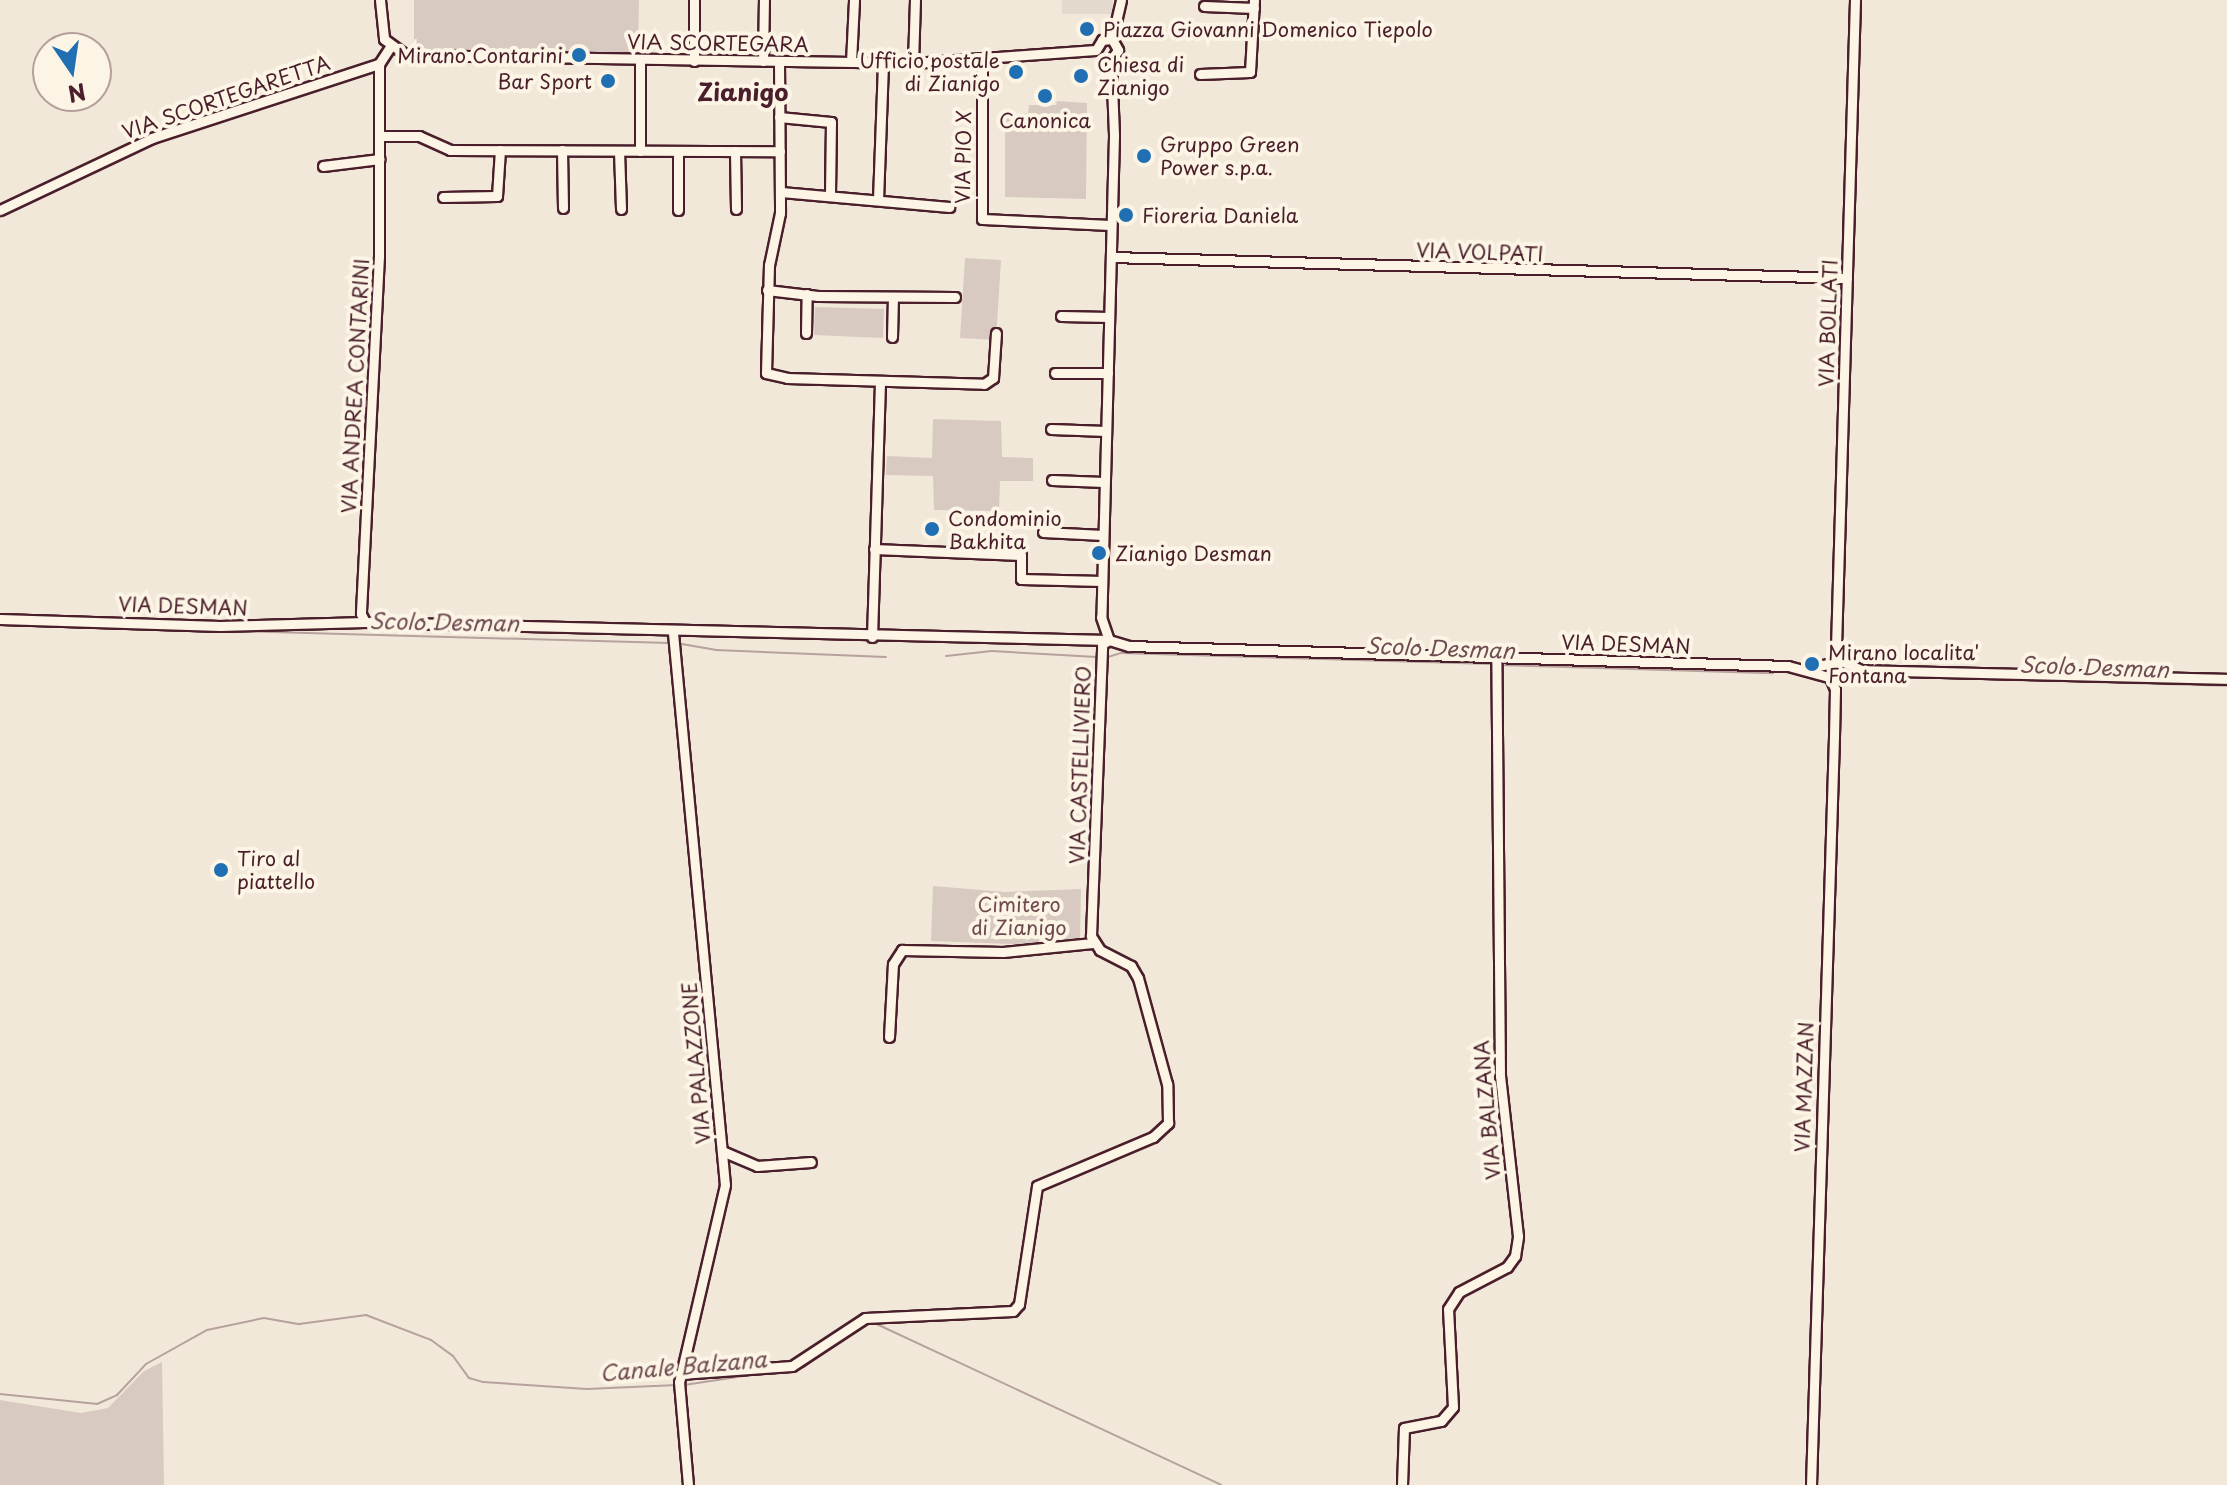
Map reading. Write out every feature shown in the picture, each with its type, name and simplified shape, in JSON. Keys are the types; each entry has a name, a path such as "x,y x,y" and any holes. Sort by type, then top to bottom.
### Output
{"street":[{"path":"379,64 390,47 380,29 380,0"},
{"path":"694,0 694,61"},
{"path":"763,61 764,0"},
{"path":"851,62 854,0"},
{"path":"913,63 915,0"},
{"path":"1109,640 1101,624 1111,257 1111,60 1118,50 1112,39 1121,0"},
{"name":"VIA BOLLATI","path":"1833,673 1855,0"},
{"path":"1200,74 1245,75 1251,68 1254,4 1204,6"},
{"path":"1111,60 1101,59 1096,50 1102,40 1112,39"},
{"name":"VIA SCORTEGARA","path":"390,47 406,55 883,63 1096,50"},
{"name":"VIA PIO X","path":"982,59 982,219 1111,225"},
{"path":"640,60 640,151"},
{"path":"779,61 781,192 767,290 766,373 773,378 989,382 996,333"},
{"path":"878,200 883,63"},
{"name":"VIA ANDREA CONTARINI","path":"363,618 380,159 379,64"},
{"name":"VIA SCORTEGARETTA","path":"0,210 152,138 379,64"},
{"path":"779,117 831,122 830,194"},
{"path":"380,136 419,136 445,149 780,151"},
{"path":"443,197 497,196 500,150"},
{"path":"562,150 563,208"},
{"path":"619,151 621,209"},
{"path":"678,151 678,210"},
{"path":"735,151 736,209"},
{"path":"323,166 380,159"},
{"path":"781,192 949,207"},
{"name":"VIA VOLPATI","path":"1111,257 1847,281"},
{"path":"767,290 807,294 955,297"},
{"path":"806,333 807,294"},
{"path":"892,337 893,297"},
{"path":"1061,316 1109,317"},
{"path":"1055,373 1108,373"},
{"path":"872,637 880,381"},
{"path":"1051,429 1106,431"},
{"path":"1052,480 1104,482"},
{"path":"1043,532 1103,535"},
{"path":"874,549 1021,555 1021,579 1102,581"},
{"name":"VIA DESMAN","path":"0,619 220,626 363,618 674,639 872,637 1109,640 1129,646 1496,662 1807,669 1833,673 1861,670 2227,679"},
{"name":"VIA PALAZZONE","path":"674,639 689,841 725,1185 719,1225 679,1382 688,1485"},
{"name":"VIA CASTELLIVIERO","path":"1093,943 1102,644 1109,640"},
{"name":"VIA BOLLATI","path":"1836,647 1843,662"},
{"name":"VIA BALZANA","path":"1402,1485 1404,1428 1441,1421 1453,1407 1448,1309 1459,1292 1507,1267 1515,1256 1518,1236 1500,1076 1496,662"},
{"path":"1833,673 1843,662"},
{"name":"VIA DESMAN","path":"1833,673 1843,662 1861,670"},
{"name":"VIA MAZZAN","path":"1811,1485 1835,689 1833,673"},
{"path":"679,1382 792,1366 865,1318 1017,1308 1037,1186 1153,1137 1170,1117 1167,1084 1138,978 1131,966 1093,943 1017,951 902,950 893,964 889,1037"},
{"path":"722,1151 757,1166 811,1162"}],"shaded area":[{"path":"1062,0 1113,0 1112,14 1062,14"}],"green space":[{"path":"414,0 639,0 638,53 414,51"},
{"path":"1057,101 1087,103 1086,199 1005,197 1005,115 1028,113 1029,105 1056,105"},
{"path":"965,258 1001,260 996,340 960,338"},
{"path":"815,307 884,309 883,338 814,335"},
{"path":"933,419 1001,421 1002,457 1033,458 1033,481 1000,481 999,511 934,510 933,476 886,475 887,456 932,458"},
{"name":"Cimitero di Zianigo","path":"933,886 1005,892 1081,889 1080,939 1039,939 1039,945 931,941"},
{"path":"162,1362 164,1485 0,1485 0,1400 81,1413 108,1408 144,1371"}],"waterway":[{"name":"Scolo Desman","path":"0,625 90,626"},
{"name":"Scolo Desman","path":"161,629 670,643"},
{"name":"Scolo Desman","path":"676,643 716,650 886,657"},
{"name":"Scolo Desman","path":"946,656 992,651 1097,657"},
{"name":"Scolo Desman","path":"1108,657 1121,653 1492,664"},
{"name":"Scolo Desman","path":"1498,665 1773,673"},
{"name":"Scolo Desman","path":"1913,677 2227,686"},
{"name":"Canale Balzana","path":"0,1394 97,1404 117,1395 146,1364 207,1330 264,1318 299,1324 366,1315 431,1340 453,1356 469,1378 483,1382 587,1389 677,1385"},
{"name":"Canale Balzana","path":"870,1321 1221,1485"},
{"name":"Canale Balzana","path":"684,1385 804,1367 842,1339"}],"place":[{"name":"Piazza Giovanni Domenico Tiepolo","path":"1087,29"},
{"name":"Mirano Contarini","path":"579,55"},
{"name":"Ufficio postale di Zianigo","path":"1016,72"},
{"name":"Chiesa di Zianigo","path":"1081,76"},
{"name":"Bar Sport","path":"608,81"},
{"name":"Canonica","path":"1045,96"},
{"name":"Gruppo Green Power s.p.a.","path":"1144,156"},
{"name":"Fioreria Daniela","path":"1126,215"},
{"name":"Condominio Bakhita","path":"932,529"},
{"name":"Zianigo Desman","path":"1099,553"},
{"name":"Mirano localita' Fontana","path":"1812,664"},
{"name":"Tiro al piattello","path":"221,870"}],"district":[{"name":"Zianigo","path":"743,92"}]}
